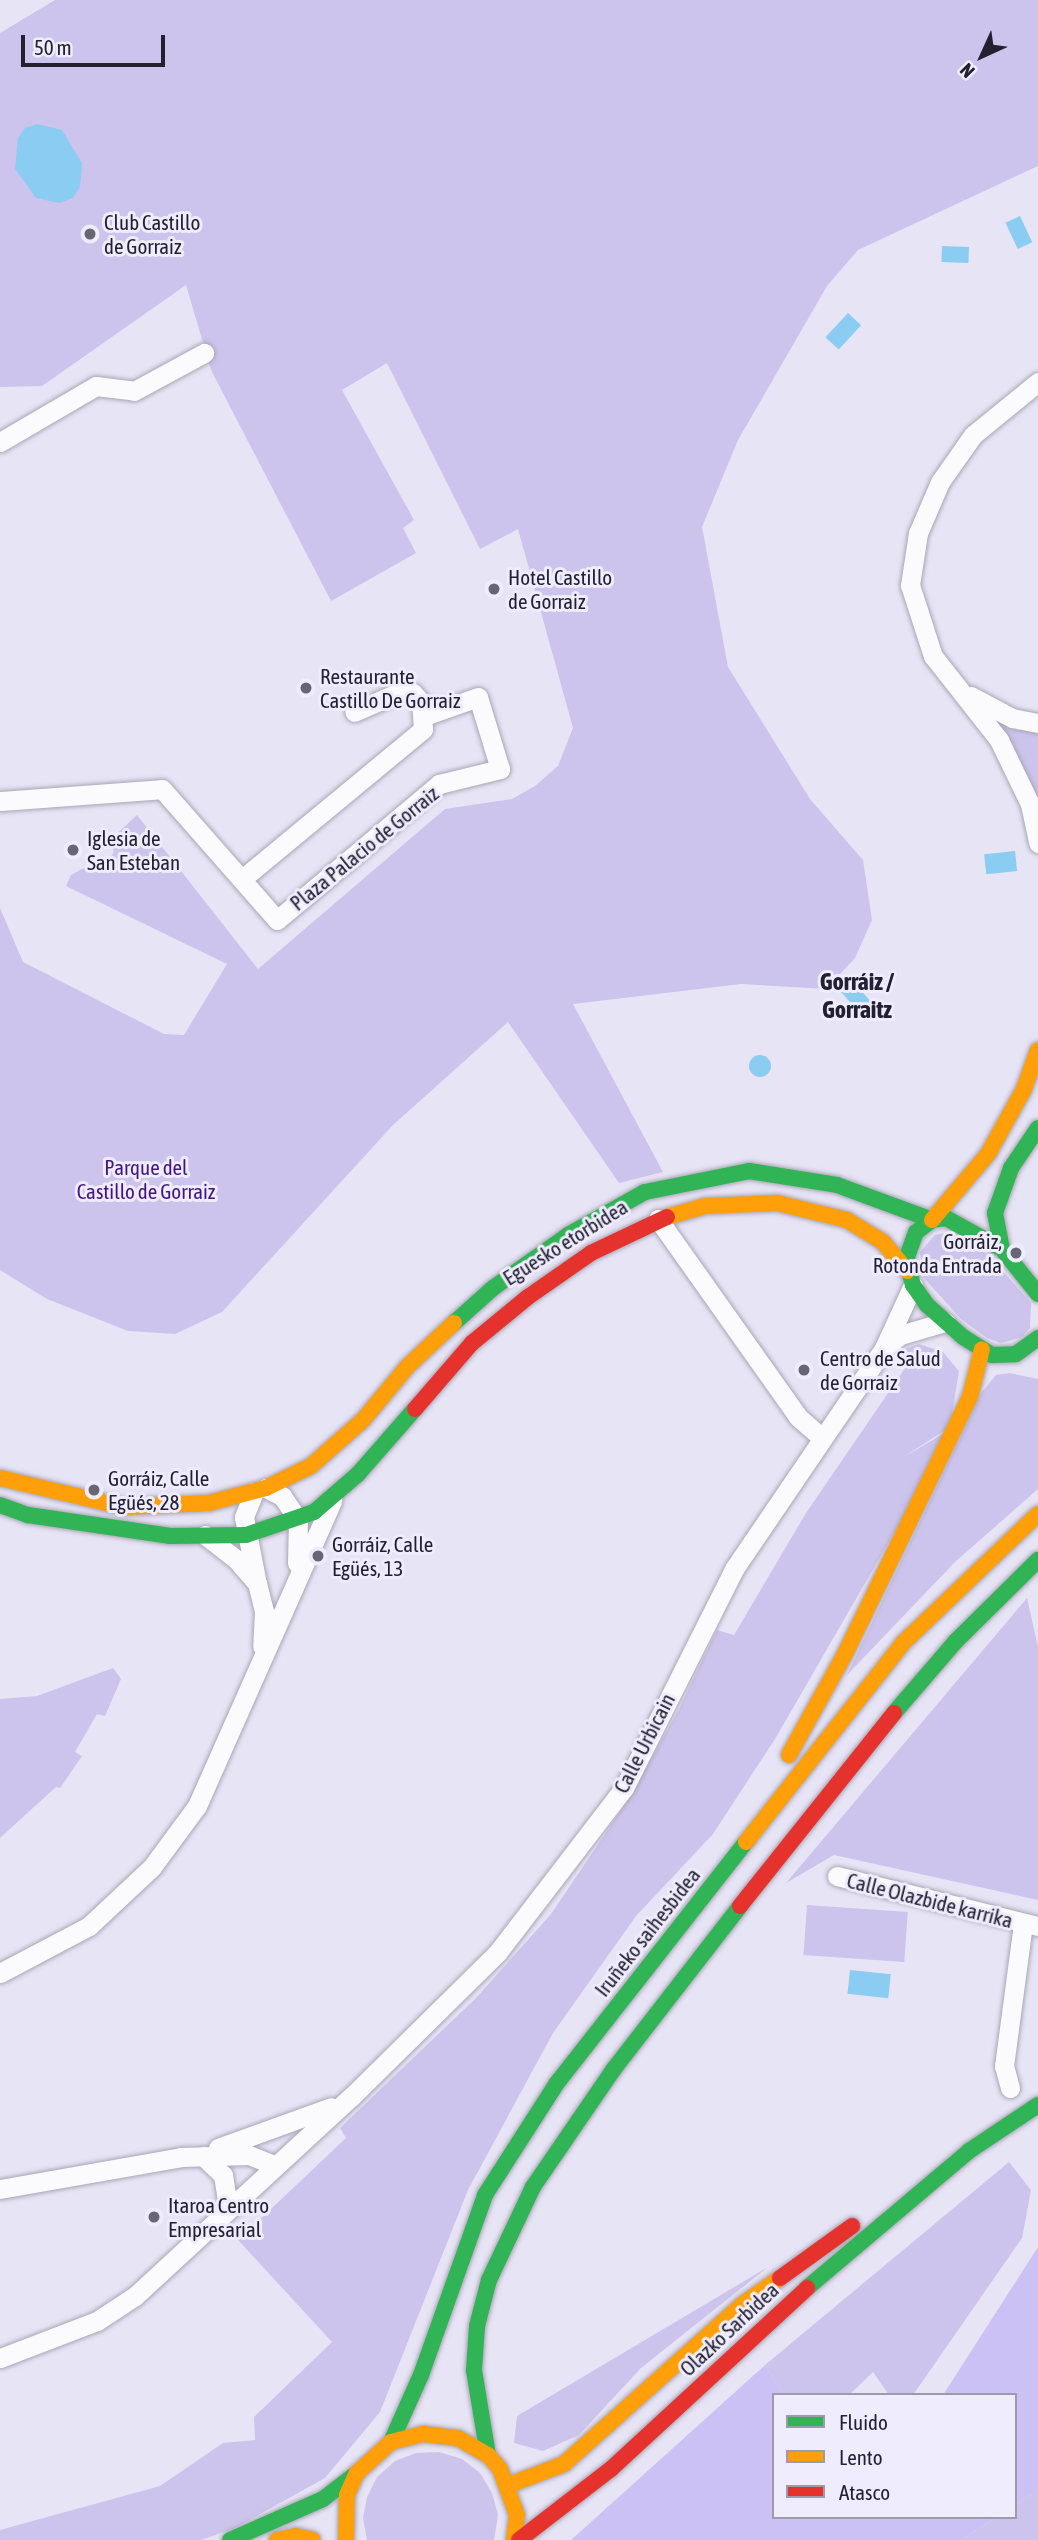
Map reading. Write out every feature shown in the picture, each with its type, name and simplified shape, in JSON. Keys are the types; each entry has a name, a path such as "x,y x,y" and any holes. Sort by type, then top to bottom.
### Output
{"main road":[{"path":"910,1278 906,1259 916,1231 932,1220 988,1154 1024,1089 1038,1050"},
{"path":"1038,1128 1011,1168 995,1213 1002,1249 1033,1283 1038,1294"},
{"path":"932,1193 988,1154"},
{"name":"Eguesko etorbidea","path":"0,1478 124,1507 209,1503 260,1490 311,1466 363,1420 408,1366 493,1288 568,1235 645,1192 749,1171 807,1177 863,1194 932,1220 959,1223 1002,1249"},
{"path":"863,1194 913,1196"},
{"name":"Eguesko etorbidea","path":"0,1505 28,1515 107,1529 205,1535 246,1535 298,1520 334,1497 472,1343 591,1253 658,1219 705,1206 800,1206 847,1220 883,1242 945,1322 982,1349"},
{"path":"1016,1354 1038,1338"},
{"path":"595,2031 633,1964 733,1838 817,1709 970,1397 982,1349 992,1355 1016,1354 1038,1363"},
{"name":"Iruñeko saihesbidea","path":"391,2442 421,2375 485,2195 595,2031 904,1642 1038,1514"},
{"path":"514,2540 517,2515 509,2485 488,2455 474,2370 477,2326 489,2280 533,2188 613,2070 854,1759 955,1642 1038,1560"},
{"name":"Olazko Sarbidea","path":"519,2540 611,2469 768,2320 970,2151 1038,2105"},
{"name":"Olazko Sarbidea","path":"509,2485 564,2464 743,2304 930,2171 970,2151"},
{"path":"230,2540 323,2499 391,2442 424,2434 447,2437 488,2455"},
{"path":"346,2540 347,2495 357,2473"},
{"path":"276,2540 296,2536 313,2540"}],"street":[{"path":"0,442 96,386 134,391 204,353"},
{"path":"1038,382 973,435 940,482 918,533 911,585 933,656 999,740 1030,803 1038,843"},
{"path":"956,685 992,710 1038,723"},
{"path":"242,879 423,729 421,702 402,691 354,712"},
{"name":"Plaza Palacio de Gorraiz","path":"0,801 162,789 277,920 439,784 500,769 478,697 424,716"},
{"name":"Eguesko etorbidea","path":"658,1219 798,1417 821,1437"},
{"name":"Calle Urbicain","path":"0,2358 97,2321 135,2296 274,2165 351,2098 498,1952 624,1788 734,1569 821,1437 884,1348 910,1278"},
{"name":"Calle Urbicain","path":"884,1348 900,1335 945,1322"},
{"path":"262,1651 264,1612 246,1535 246,1505 260,1490 282,1496 298,1520 296,1574"},
{"path":"0,1973 89,1926 152,1867 197,1806 222,1758 262,1651 296,1574 334,1497"},
{"path":"205,1535 236,1559 257,1583"},
{"name":"Calle Olazbide karrika","path":"837,1876 1031,1925 1004,2066 1010,2088"},
{"path":"203,2155 351,2098"},
{"path":"203,2155 223,2175 228,2208"},
{"path":"0,2189 203,2155 249,2155 274,2165"}],"green space":[{"name":"Parque del Castillo de Gorraiz","path":"55,0 1038,0 1038,166 858,250 827,286 738,440 702,527 728,667 810,799 863,860 872,920 855,958 826,989 741,984 573,1004 663,1172 619,1183 508,1022 393,1125 222,1312 175,1334 128,1331 47,1299 0,1270 0,908 23,962 164,1034 184,1035 227,964 66,886 71,875 95,862 105,866 114,852 109,841 137,815 258,969 445,809 512,799 535,786 558,766 573,728 518,529 480,549 387,363 342,390 414,520 403,528 416,553 331,601 211,370 186,285 42,386 0,387 0,33"},
{"path":"994,717 1038,729 1038,808 995,724"},
{"path":"945,1233 975,1245 993,1260 1031,1303 1030,1328 1022,1337 1001,1343 987,1338 961,1319 923,1277 920,1252 935,1235"},
{"path":"919,1344 943,1352 959,1371 950,1427 902,1458 956,1426 775,1739 713,1834 636,1916 553,2033 468,2190 380,2412 325,2478 235,2528 201,2540 0,2540 0,2530 160,2486 223,2443 255,2440 254,2417 332,2342 238,2240 346,2138 340,2128 477,1997 551,1914 626,1803 677,1713 717,1630 734,1635 806,1513 908,1364 898,1351"},
{"path":"1009,1373 1038,1379 1038,1489 955,1562 847,1675 982,1392 996,1375"},
{"path":"1027,1598 1038,1647 1038,1900 834,1855 786,1883"},
{"path":"113,1668 121,1679 105,1716 97,1714 75,1752 82,1756 60,1788 56,1787 0,1838 0,1699 37,1696"},
{"path":"807,1905 908,1912 904,1962 804,1955"},
{"path":"1009,2162 1031,2190 1022,2238 914,2393 888,2393 873,2372 851,2393 782,2393 765,2365"},
{"path":"768,2267 641,2368 579,2435 543,2451 514,2443 517,2416"},
{"path":"439,2452 462,2459 480,2473 492,2493 498,2515 494,2540 367,2540 363,2518 367,2497 377,2477 395,2461 416,2453"},
{"path":"1038,2490 1038,2540 961,2540 993,2519 1017,2519 1017,2504"}],"shaded area":[{"path":"1038,2247 1038,2490 1017,2504 1017,2393 944,2393"},
{"path":"765,2365 782,2393 772,2393 772,2519 993,2519 961,2540 571,2540"}],"water":[{"path":"37,124 62,130 82,163 80,187 73,198 59,203 36,198 15,169 18,138 25,128"},
{"path":"1020,216 1032,242 1018,249 1005,223"},
{"path":"942,246 969,247 968,263 941,262"},
{"path":"848,313 861,325 839,349 825,337"},
{"path":"1015,851 1017,871 986,874 984,854"},
{"path":"852,980 872,1003 860,1013 840,990"},
{"path":"760,1055 770,1062 771,1066 764,1076 760,1077 750,1070 749,1066 756,1056"},
{"path":"850,1970 891,1974 888,1998 847,1994"}],"traffic: fast":[{"path":"1002,1249 995,1213 1011,1168 1038,1128"},
{"path":"454,1323 493,1288 568,1235 645,1192 749,1171 837,1185 932,1220"},
{"path":"1038,1294 1002,1249 946,1218 932,1220 916,1232 906,1259 913,1285 927,1305 963,1337 992,1355 1016,1354 1038,1338"},
{"path":"0,1505 28,1515 170,1536 246,1535 314,1512 358,1474 415,1409"},
{"path":"894,1713 955,1642 1038,1560"},
{"path":"391,2442 421,2375 485,2195 557,2083 746,1842"},
{"path":"488,2455 474,2370 477,2326 489,2280 533,2187 613,2070 740,1906"},
{"path":"807,2288 969,2151 1038,2105"},
{"path":"230,2540 323,2499 357,2473"}],"traffic: slow":[{"path":"932,1220 988,1154 1024,1089 1038,1050"},
{"path":"667,1217 705,1206 777,1203 847,1220 883,1242 907,1271"},
{"path":"0,1478 124,1507 209,1503 266,1488 311,1466 363,1420 408,1366 454,1323"},
{"path":"789,1755 845,1654 970,1397 982,1349"},
{"path":"746,1842 904,1642 1038,1514"},
{"path":"509,2485 564,2464 743,2304 780,2278"},
{"path":"346,2540 347,2495 357,2473 391,2442 424,2434 458,2438 488,2455 500,2469 517,2515 514,2540"},
{"path":"277,2540 296,2536 313,2540"}],"traffic: jam":[{"path":"415,1409 472,1343 528,1297 591,1253 667,1217"},
{"path":"740,1906 894,1713"},
{"path":"780,2278 852,2226"},
{"path":"519,2540 611,2469 807,2288"}],"place":[{"name":"Club Castillo de Gorraiz","path":"90,234"},
{"name":"Hotel Castillo de Gorraiz","path":"494,589"},
{"name":"Restaurante Castillo De Gorraiz","path":"306,688"},
{"name":"Iglesia de San Esteban","path":"73,850"},
{"name":"Gorráiz, Rotonda Entrada","path":"1016,1253"},
{"name":"Centro de Salud de Gorraiz","path":"804,1370"},
{"name":"Gorráiz, Calle Egüés, 28","path":"94,1490"},
{"name":"Gorráiz, Calle Egüés, 13","path":"318,1556"},
{"name":"Itaroa Centro Empresarial","path":"154,2217"}],"district":[{"name":"Gorráiz / Gorraitz","path":"857,996"}]}
